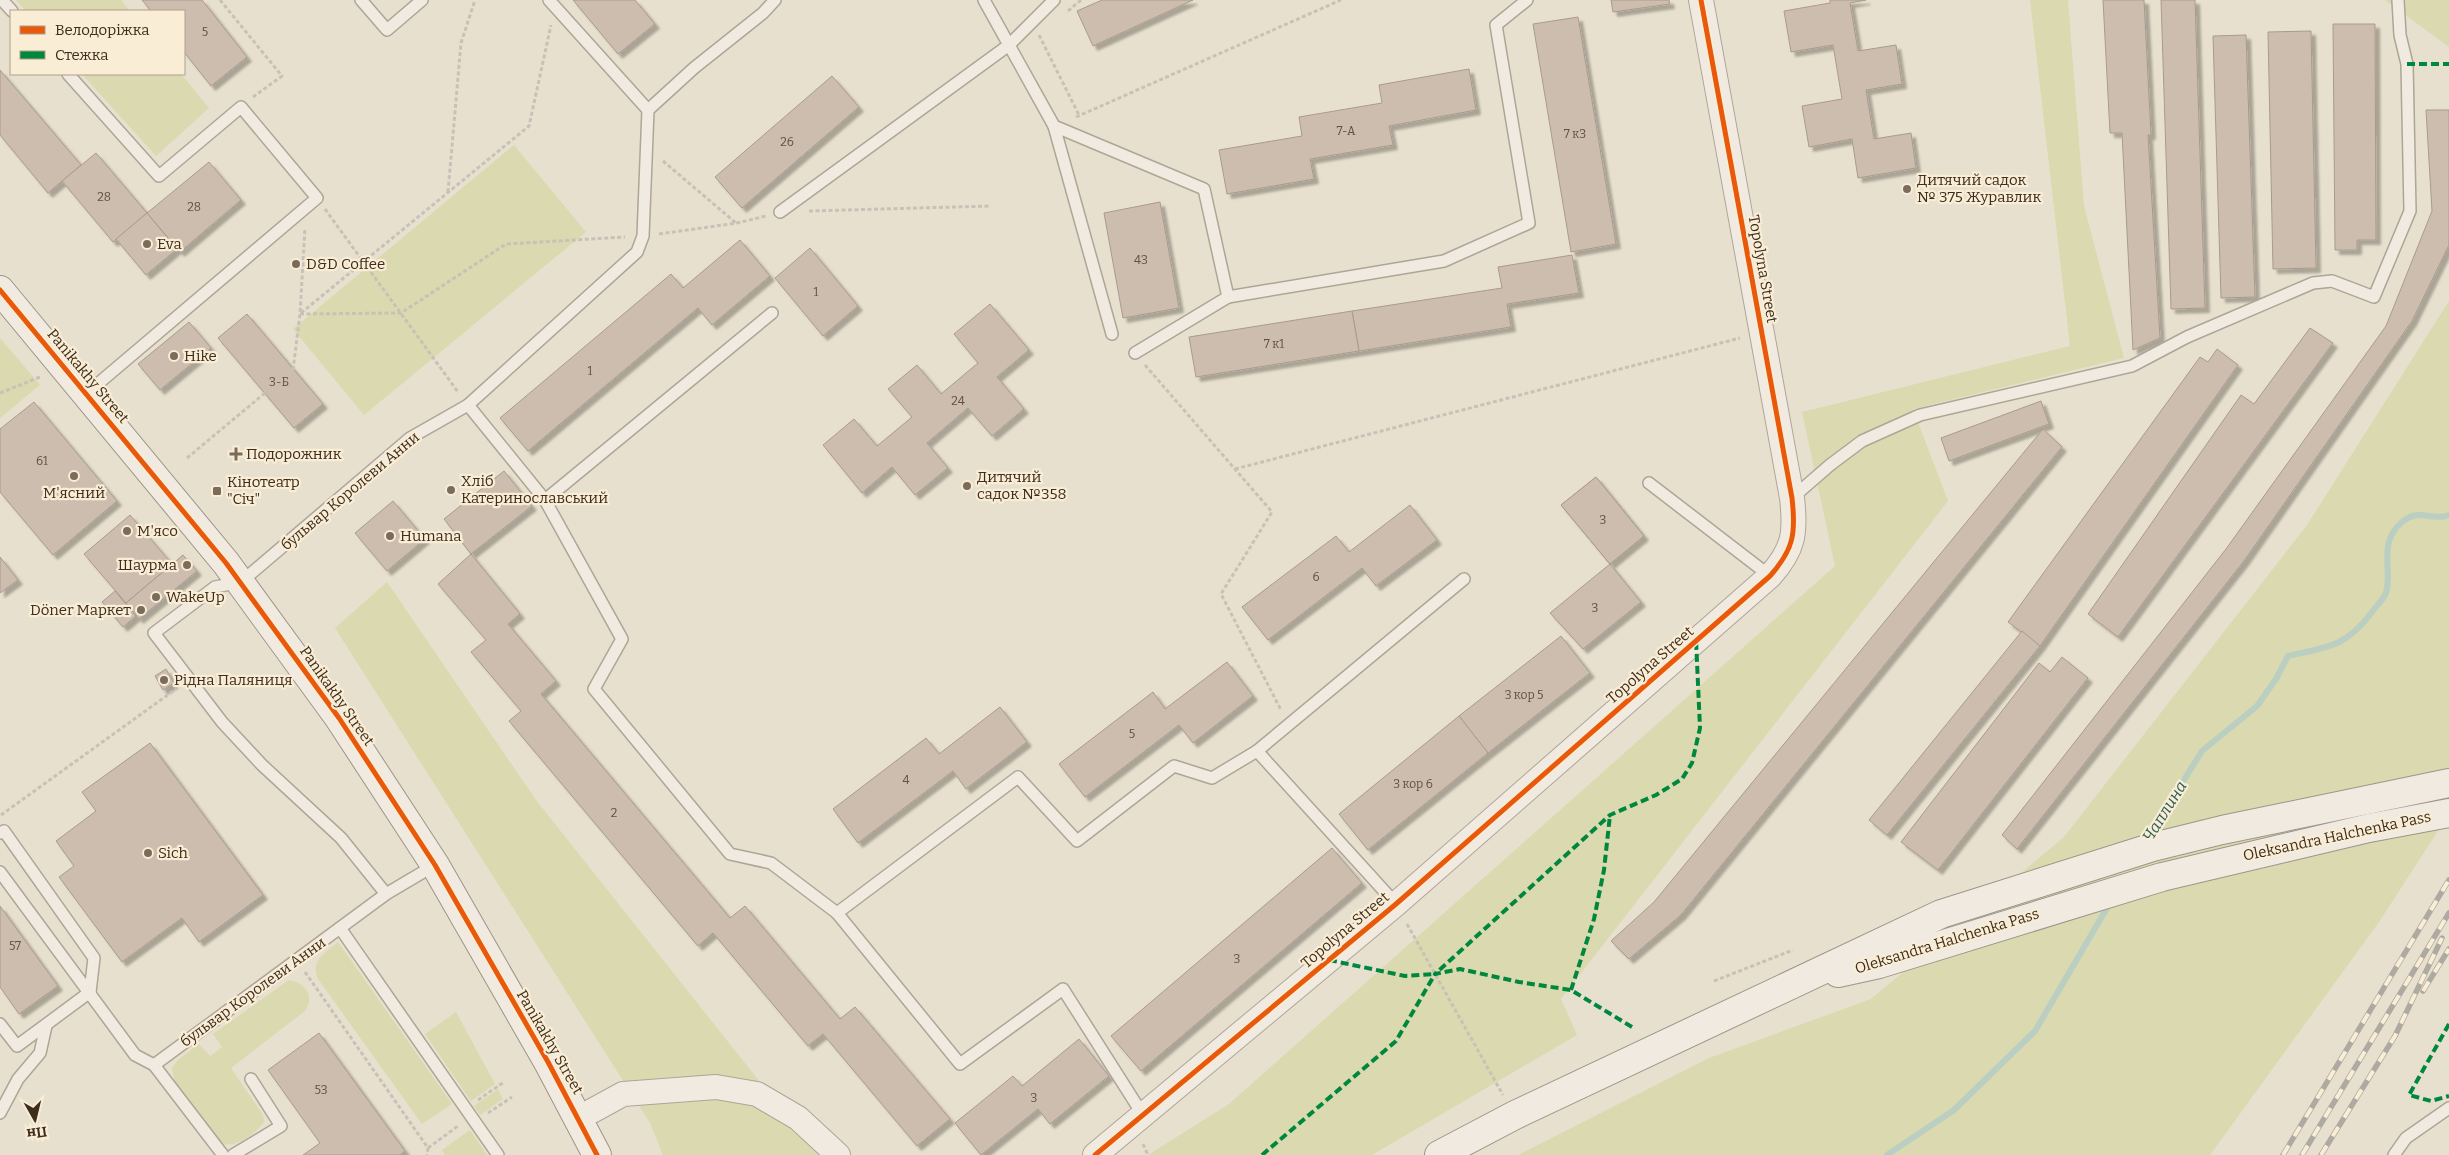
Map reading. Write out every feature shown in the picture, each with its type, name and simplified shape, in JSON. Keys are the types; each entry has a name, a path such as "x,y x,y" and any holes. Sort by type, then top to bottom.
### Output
{"main road":[{"name":"Panikakhy Street","path":"0,290 87,393 241,582 339,718 435,865 579,1118 597,1155"},
{"name":"Oleksandra Halchenka Pass","path":"1807,979 1872,945 1941,914 2085,867 2222,830 2449,783"},
{"name":"Oleksandra Halchenka Pass","path":"1807,979 1878,964 2162,876 2369,828 2449,813"},
{"path":"1439,1155 1532,1106 1807,979"}],"street":[{"name":"Topolyna Street","path":"1095,1155 1396,904 1770,576 1785,560 1792,540 1795,521 1792,498 1701,0"},
{"path":"579,1118 623,1094 716,1087 757,1094 798,1118 838,1155"}],"lane":[{"path":"2,0 11,10"},
{"path":"361,0 386,30 422,0"},
{"path":"552,4 648,110 694,68 763,13 775,0"},
{"path":"984,0 1054,126 1112,334"},
{"path":"780,212 1009,45 1054,0"},
{"path":"1135,353 1228,297 1444,261 1529,223 1496,24 1527,0"},
{"path":"1792,498 1830,465 1862,441 1920,415 2132,366 2187,337 2313,283 2332,280 2374,297 2410,211 2407,64 2400,35 2398,0"},
{"path":"69,75 159,176 241,106 317,198 87,393"},
{"name":"бульвар Королеви Анни","path":"189,680 154,633 215,587 241,582 410,438 468,405 637,252 643,236 648,110"},
{"path":"1054,126 1204,189 1228,297"},
{"path":"545,500 772,313"},
{"path":"468,405 545,500 622,640 594,689 730,854 771,863 837,913 960,1064 1062,989 1144,1115"},
{"path":"1649,483 1770,576"},
{"path":"837,913 1018,777 1077,841 1174,766 1212,778 1257,750 1289,725 1464,579"},
{"path":"189,680 222,722 262,764 341,838 386,894"},
{"path":"1257,750 1396,904"},
{"path":"0,833 4,830 94,958 90,992 46,1026 17,1046 0,1024"},
{"name":"бульвар Королеви Анни","path":"154,1065 386,894 435,865"},
{"path":"0,872 135,1055 154,1065 223,1155"},
{"path":"340,928 498,1155"},
{"path":"0,1113 18,1079 40,1053 46,1026"},
{"path":"233,1155 281,1126 251,1079"},
{"path":"2394,1155 2406,1138 2449,1108"}],"path":[{"path":"220,0 282,76 241,106"},
{"path":"448,192 462,43 476,0"},
{"path":"1067,11 1081,0"},
{"path":"1054,126 1341,0"},
{"path":"300,314 529,126 552,4"},
{"path":"1046,28 1039,34 1079,115"},
{"path":"647,148 737,223"},
{"path":"317,198 468,405"},
{"path":"300,314 401,313 506,244 643,236 737,223 780,212 991,206"},
{"path":"294,370 300,314 306,208"},
{"path":"1235,470 1762,332"},
{"path":"1135,353 1272,512 1221,594 1289,725"},
{"path":"0,393 40,377 46,385"},
{"path":"187,458 265,394"},
{"path":"0,815 189,680"},
{"path":"1396,904 1503,1095"},
{"path":"1714,982 1793,950"},
{"path":"297,960 428,1148 427,1155"},
{"path":"428,1148 471,1115 504,1082"},
{"path":"471,1115 512,1097"}],"green space":[{"path":"16,0 121,0 129,10 25,10"},
{"path":"2030,0 2068,0 2084,206 2124,358 1913,409 1948,501 1561,999 1577,1035 1372,1155 1148,1155 1229,1104 1835,566 1802,412 2070,346"},
{"path":"2385,0 2449,0 2449,47"},
{"path":"83,75 182,75 209,108 156,156"},
{"path":"514,145 586,232 364,415 293,329"},
{"path":"2449,301 2449,814 2379,922 2210,1155 1518,1155 1709,1058 1871,999 2064,837 2307,525"},
{"path":"0,338 40,385 0,418"},
{"path":"387,582 536,800 818,1155 663,1155 650,1123 335,628"},
{"path":"338,942 452,1104 422,1124 318,979 316,972 317,962"},
{"path":"289,980 300,984 307,991 309,1001 305,1011 231,1068 263,1115 264,1122 255,1132 236,1143 223,1144 217,1142 175,1083 172,1068 178,1060 199,1044 210,1056 222,1047 213,1034"},
{"path":"456,1012 495,1084 471,1101 425,1034"},
{"path":"498,1089 503,1099 480,1115 474,1106"},
{"path":"470,1130 487,1155 445,1155 442,1150"}],"building":[{"path":"142,0 202,0 247,57 211,86 185,53 185,10 150,10"},
{"path":"573,0 635,0 655,24 618,54"},
{"path":"1102,0 1193,0 1093,46 1077,11"},
{"path":"1611,0 1669,0 1670,4 1613,12"},
{"path":"1830,0 1866,0 1850,3 1858,51 1896,45 1902,84 1866,90 1874,139 1911,133 1916,168 1858,178 1852,139 1809,147 1802,106 1842,99 1833,45 1791,52 1784,11 1830,3"},
{"path":"2103,0 2144,0 2151,135 2148,135 2160,338 2133,350 2122,133 2110,133"},
{"path":"2161,0 2195,0 2205,308 2171,309"},
{"path":"1578,17 1616,244 1571,252 1533,24"},
{"path":"2333,24 2375,24 2376,240 2357,240 2357,250 2335,250"},
{"path":"2311,31 2316,268 2273,269 2268,32"},
{"path":"2246,35 2255,297 2221,298 2213,36"},
{"path":"1469,69 1476,110 1389,126 1393,145 1310,159 1314,179 1227,194 1219,150 1302,136 1299,117 1382,103 1379,85"},
{"path":"0,70 81,165 48,193 0,135"},
{"path":"832,76 859,107 742,208 715,177"},
{"path":"2426,110 2449,110 2449,245 2412,321 2244,561 2017,849 2002,835 2226,549 2386,326 2432,211"},
{"path":"96,153 147,213 113,242 62,181"},
{"path":"209,162 241,200 180,252 147,213"},
{"path":"1160,202 1179,308 1123,318 1104,213"},
{"name":"Eva","path":"147,213 177,249 146,275 116,239"},
{"path":"740,240 770,276 712,325 698,308 528,451 500,418 671,274 683,288"},
{"path":"810,248 858,306 823,336 775,278"},
{"path":"1572,255 1579,293 1507,304 1511,327 1359,351 1352,311 1502,288 1498,267"},
{"path":"990,304 1029,350 997,377 1024,409 992,436 968,408 927,443 948,468 915,495 892,467 862,493 823,445 854,419 877,446 912,417 888,389 917,365 941,394 978,363 954,334"},
{"path":"1352,311 1359,351 1196,377 1189,337"},
{"path":"247,314 323,404 294,428 218,338"},
{"name":"Hike","path":"189,322 211,348 160,390 138,364"},
{"path":"2310,328 2333,343 2118,637 2088,614 2241,395 2254,404"},
{"path":"2217,349 2238,365 2040,646 2008,622 2200,357 2208,362"},
{"path":"2041,401 2049,424 1949,461 1941,438"},
{"path":"34,402 117,501 53,555 0,492 0,429"},
{"path":"2043,429 2062,447 1681,915 1629,959 1611,941 1654,902"},
{"path":"504,471 532,506 471,554 444,519"},
{"path":"1596,477 1644,536 1610,564 1561,505"},
{"path":"1596,477 1644,536 1610,564 1561,505"},
{"name":"Humana","path":"393,501 425,539 387,571 355,533"},
{"path":"1410,505 1437,540 1376,586 1362,568 1268,640 1242,607 1336,536 1349,552"},
{"path":"130,515 172,564 126,603 84,554"},
{"path":"471,554 520,614 508,624 556,681 541,694 730,918 745,906 840,1019 855,1007 950,1119 917,1146 823,1034 808,1046 713,933 698,946 509,721 521,711 471,652 486,640 438,584"},
{"path":"183,555 197,571 139,619 126,603"},
{"path":"0,557 18,580 0,593"},
{"path":"1610,564 1641,602 1583,649 1550,613"},
{"path":"115,591 136,616 123,627 102,602"},
{"path":"2022,631 2040,646 1887,835 1869,820"},
{"path":"1561,636 1590,673 1488,753 1459,716"},
{"path":"2062,657 2088,678 1938,870 1901,842 2039,663 2050,672"},
{"path":"1227,662 1253,696 1193,743 1179,725 1085,797 1059,764 1153,692 1165,709"},
{"name":"Рідна Паляниця","path":"166,669 174,683 163,690 155,676"},
{"path":"1000,707 1027,742 966,789 953,771 858,843 833,809 926,738 939,754"},
{"path":"1459,716 1488,753 1368,850 1339,814"},
{"name":"Sich","path":"150,743 263,895 199,942 182,918 122,962 59,877 74,866 56,841 96,811 82,792"},
{"path":"1332,848 1362,883 1141,1071 1111,1036"},
{"path":"0,906 58,986 19,1014 0,987"},
{"path":"319,1033 405,1151 400,1155 303,1155 320,1143 268,1070"},
{"path":"1079,1039 1109,1076 1050,1124 1038,1109 981,1155 955,1123 1013,1076 1022,1086"}],"waterway":[{"name":"Чаплина","path":"2146,841 2202,751 2257,706 2276,679 2288,656 2335,644 2345,639 2363,624 2386,593 2388,584 2388,547 2394,530 2402,522 2415,516 2443,517 2449,515"},
{"name":"Чаплина","path":"1887,1155 1954,1110 2035,1031 2111,901"}],"railway":[{"path":"2283,1155 2449,880"},
{"path":"2302,1155 2449,913"},
{"path":"2321,1155 2395,1036 2442,938"},
{"path":"2423,991 2449,949"}],"marked path":[{"path":"2407,64 2449,64"},
{"path":"1632,1027 1571,990 1519,982 1460,969 1435,974 1610,815 1656,795 1682,779 1692,763 1700,728 1696,640"},
{"path":"1571,990 1594,919 1604,870 1610,815"},
{"path":"1329,960 1405,976 1435,974"},
{"path":"1262,1155 1396,1041 1435,974"},
{"path":"2449,1024 2409,1095 2431,1101 2449,1096"}],"cycle path":[{"path":"1095,1155 1396,904 1770,576 1789,549 1794,521 1792,498 1701,0"},
{"path":"0,290 226,563 339,718 435,865 548,1062 597,1155"}],"place":[{"name":"Дитячий садок № 375 Журавлик","path":"1907,189"},
{"name":"Eva","path":"147,244"},
{"name":"D&D Coffee","path":"296,264"},
{"name":"Hike","path":"174,356"},
{"name":"Подорожник","path":"236,454"},
{"name":"М'ясний","path":"74,476"},
{"name":"Дитячий садок №358","path":"967,486"},
{"name":"Хліб Катеринославський","path":"451,490"},
{"name":"Кінотеатр \"Січ\"","path":"217,491"},
{"name":"М'ясо","path":"127,531"},
{"name":"Humana","path":"390,536"},
{"name":"Шаурма","path":"187,565"},
{"name":"WakeUp","path":"156,597"},
{"name":"Döner Маркет","path":"141,610"},
{"name":"Рідна Паляниця","path":"164,680"},
{"name":"Sich","path":"148,853"}]}
